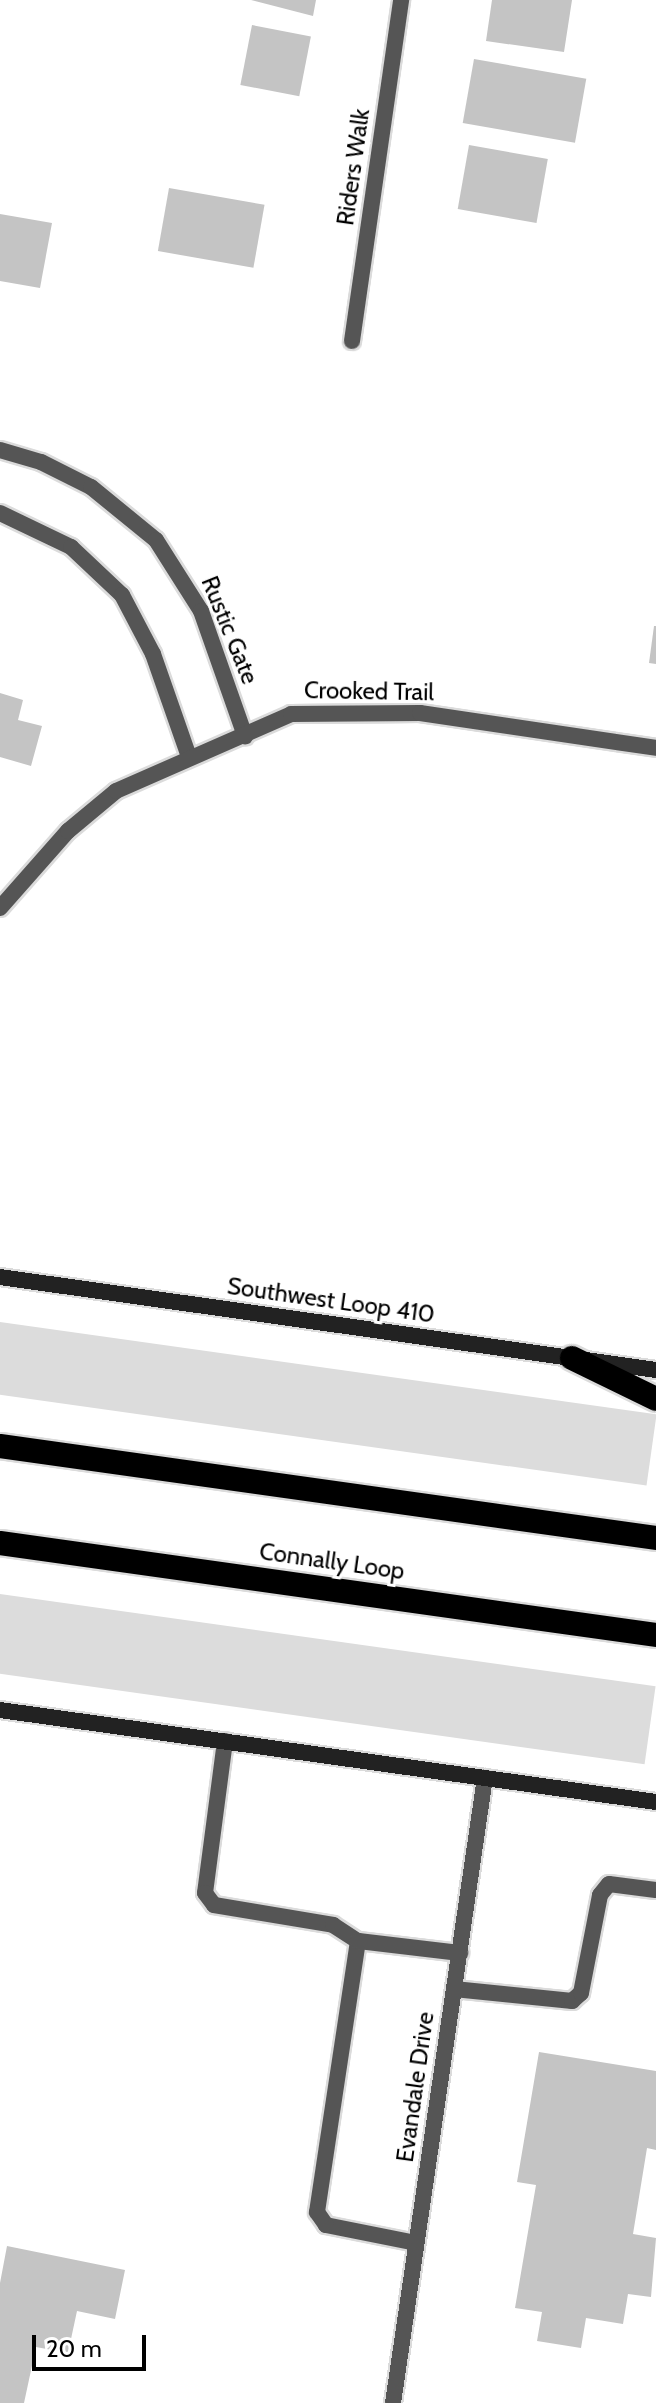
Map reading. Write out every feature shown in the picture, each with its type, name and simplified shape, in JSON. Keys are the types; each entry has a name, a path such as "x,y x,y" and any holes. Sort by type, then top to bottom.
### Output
{"highway":[{"path":"572,1358 656,1399"},
{"path":"0,1446 656,1538"},
{"name":"Connally Loop","path":"0,1543 656,1635"}],"main road":[{"name":"Southwest Loop 410","path":"0,1277 656,1370"},
{"path":"0,1710 656,1802"}],"street":[{"name":"Riders Walk","path":"352,341 401,0"},
{"name":"Rustic Gate","path":"0,450 41,462 91,487 156,540 201,611 245,736"},
{"path":"0,513 71,547 122,595 153,654 189,757"},
{"name":"Crooked Trail","path":"0,908 68,831 116,791 291,714 353,711 420,713 656,748"},
{"path":"225,1741 205,1893 214,1905 333,1925 358,1941 460,1953"},
{"name":"Evandale Drive","path":"393,2403 485,1778"},
{"path":"454,1989 572,2001 581,1993 600,1895 609,1884 656,1890"},
{"path":"358,1941 317,2212 326,2225 416,2243"}],"shaded area":[{"path":"0,1322 656,1414 647,1486 0,1395"},
{"path":"0,1594 656,1686 645,1764 0,1674"}],"building":[{"path":"251,0 316,0 313,16"},
{"path":"492,0 572,0 564,52 486,41"},
{"path":"252,25 311,36 299,96 240,85"},
{"path":"474,59 586,79 575,143 463,123"},
{"path":"469,145 548,159 536,223 458,209"},
{"path":"169,188 265,205 253,268 158,251"},
{"path":"0,214 52,223 40,288 0,281"},
{"path":"656,626 656,664 649,663"},
{"path":"0,693 23,700 18,720 42,726 31,766 0,757"},
{"path":"539,2052 656,2071 656,2150 647,2148 633,2234 656,2238 651,2297 628,2294 623,2324 586,2318 581,2348 537,2341 542,2312 515,2308 536,2185 517,2182"},
{"path":"7,2246 125,2270 115,2319 77,2311 68,2353 36,2347 24,2403 0,2403 0,2283"}]}
